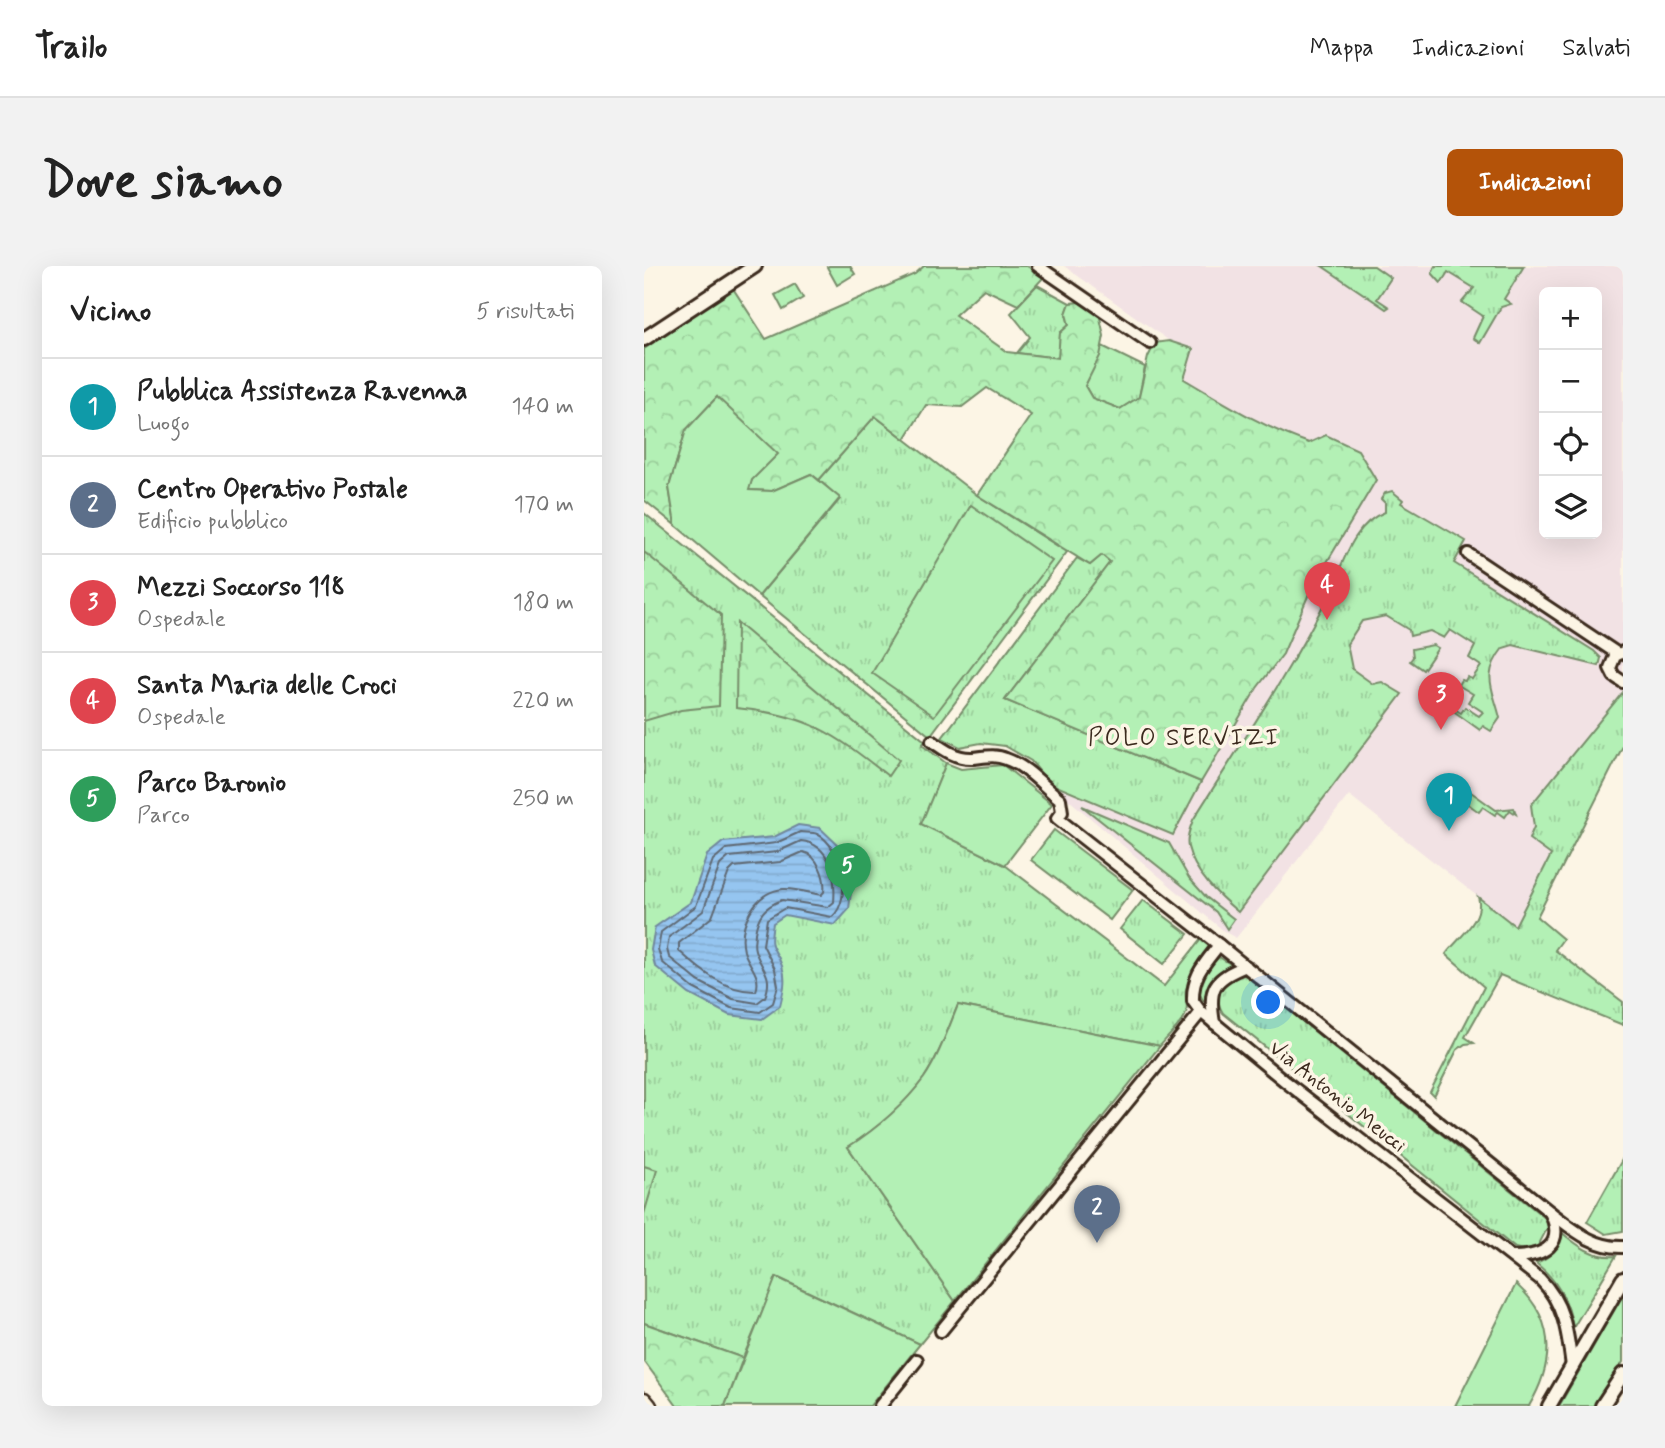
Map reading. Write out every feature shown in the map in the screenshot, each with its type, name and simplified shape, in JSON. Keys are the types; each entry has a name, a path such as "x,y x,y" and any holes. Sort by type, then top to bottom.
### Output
{"main road":[{"path":"644,1400 649,1406"}],"street":[{"path":"1038,266 1150,343"},
{"path":"644,339 753,267"},
{"path":"1468,554 1621,653 1612,660 1610,668 1614,676 1623,682"},
{"name":"Via Antonio Meucci","path":"932,741 947,752 960,757 985,755 1004,758 1019,765 1060,799 1062,812 1057,818 1246,966 1550,1212 1593,1243 1612,1248 1623,1247"},
{"path":"941,1331 1201,1012 1193,1001 1194,980 1198,970 1219,945"},
{"path":"1214,1023 1211,997 1213,988 1219,979 1228,973 1246,966"},
{"name":"Via Antonio Meucci","path":"1201,1012 1286,1082 1514,1257 1552,1291 1565,1320 1572,1367"},
{"path":"1514,1257 1537,1255 1551,1245 1556,1227 1550,1212"},
{"path":"1549,1406 1623,1279"},
{"path":"880,1406 917,1360"},
{"path":"1602,1406 1623,1374"}],"shaded area":[{"path":"1064,266 1623,266 1623,707 1515,926 1349,795 1236,938 1225,932 1049,783 1031,761 1005,746 981,743 960,747 1169,437 1178,347"}],"green space":[{"path":"850,266 855,274 837,285 827,267"},
{"path":"924,266 1027,266 1044,277 1018,305 984,289 955,315 1007,352 1058,358 1060,333 1069,325 1066,314 1070,303 1079,302 1099,313 1104,336 1100,356 1085,386 1092,398 1120,409 1139,397 1148,357 1155,343 1169,341 1193,349 1184,379 1292,437 1309,443 1326,435 1358,450 1376,480 1311,589 1283,654 1257,688 1201,782 1005,700 1110,562 1102,555 1090,565 977,495 1031,415 987,388 962,407 926,405 905,439 875,416 819,480 811,474 772,491 748,490 752,480 717,397 686,430 669,487 675,525 644,500 644,349 732,287 766,339 915,274"},
{"path":"1322,266 1374,266 1391,278 1377,299 1389,307 1386,309"},
{"path":"1435,266 1524,266 1504,299 1511,304 1501,307 1480,343 1473,338 1483,316 1462,302 1474,288 1448,272 1441,283 1432,273"},
{"path":"795,284 803,298 783,310 775,295"},
{"path":"1037,285 1070,303 1066,314 1069,325 1060,333 1059,358 1017,353 1030,337 1011,313"},
{"path":"1102,346 1145,367 1139,397 1120,409 1092,398 1085,386"},
{"path":"717,397 778,454 752,480 749,490 772,491 811,474 840,498 759,596 675,525 669,487 686,430"},
{"path":"875,416 977,495 1067,552 930,736 759,596 840,499 819,480"},
{"path":"1392,491 1403,500 1401,503 1466,541 1454,563 1594,651 1601,658 1599,666 1513,645 1503,648 1492,667 1491,675 1500,718 1491,731 1483,726 1480,730 1452,710 1453,708 1461,713 1465,707 1479,716 1483,712 1468,702 1473,694 1458,685 1467,677 1472,679 1481,666 1469,658 1475,646 1450,630 1444,638 1430,631 1410,636 1409,630 1386,616 1362,621 1347,644 1352,669 1373,684 1382,682 1402,694 1238,912 1201,875 1191,857 1188,844 1193,820 1298,652 1356,536 1364,526 1385,512 1385,503 1381,499 1385,493"},
{"path":"971,505 1052,561 934,716 872,673"},
{"path":"644,513 925,741 922,745 946,763 922,824 1005,865 1164,986 1202,938 1211,946 1188,983 1185,1016 1160,1046 958,1005 939,1052 924,1078 889,1116 848,1147 955,1301 920,1344 777,1277 743,1358 644,1323"},
{"path":"644,552 721,615 719,706 681,710 644,721"},
{"path":"1102,555 1110,562 1005,700 1201,782 1173,835 1049,783 1031,761 1005,746 981,743 960,747 942,738 1077,558 1090,565"},
{"path":"737,623 899,760 888,776 835,737 818,728 783,715 736,708"},
{"path":"1433,645 1438,648 1423,670 1410,661 1413,657 1412,649"},
{"path":"1623,692 1623,746 1537,917 1563,939 1555,950 1623,1002 1623,1025 1500,975 1465,1037 1474,1043 1465,1044 1457,1050 1434,1096 1430,1092 1484,987 1446,954 1469,928 1478,913 1478,897 1515,926 1551,855 1529,839 1534,827 1531,805"},
{"path":"946,763 961,769 1003,765 1052,804 1005,865 921,824"},
{"path":"1457,782 1496,810 1514,808 1516,814 1510,810 1505,817 1498,812 1495,815 1483,807 1479,812 1450,791"},
{"path":"1082,806 1169,843 1189,878 1206,897 1234,919 1227,929 1216,912"},
{"path":"1054,830 1133,890 1110,920 1031,860"},
{"path":"1143,900 1188,934 1164,964 1120,929"},
{"path":"1219,957 1232,965 1212,978 1205,1001 1200,994 1200,983"},
{"path":"1245,975 1545,1218 1548,1227 1538,1246 1523,1250 1515,1248 1223,1013 1219,1000 1222,988 1232,979"},
{"path":"958,1005 1160,1046 955,1301 848,1147 889,1116 924,1078 939,1052"},
{"path":"1623,1158 1623,1231 1606,1234 1587,1222"},
{"path":"644,1166 657,1170 644,1214"},
{"path":"1561,1232 1593,1253 1616,1256 1573,1328 1561,1292 1536,1263 1553,1252"},
{"path":"776,1277 920,1344 870,1406 725,1406"},
{"path":"1516,1284 1539,1312 1545,1327 1547,1358 1538,1390 1529,1406 1455,1406"},
{"path":"1623,1295 1623,1362 1595,1406 1559,1406"},
{"path":"644,1323 743,1358 725,1406 677,1406 644,1361"}],"water":[{"path":"798,825 820,828 839,846 852,883 849,909 835,925 785,915 773,923 772,944 784,976 780,1006 762,1019 729,1015 689,994 655,966 651,950 655,927 691,902 707,855 723,842 774,837"}],"place":[{"name":"Santa Maria delle Croci","path":"1327,620"},
{"name":"Mezzi Soccorso 118","path":"1441,730"},
{"name":"Pubblica Assistenza Ravenna","path":"1449,831"},
{"name":"Parco Baronio","path":"848,901"},
{"name":"Centro Operativo Postale","path":"1097,1243"}],"district":[{"name":"POLO SERVIZI","path":"1184,737"}]}
